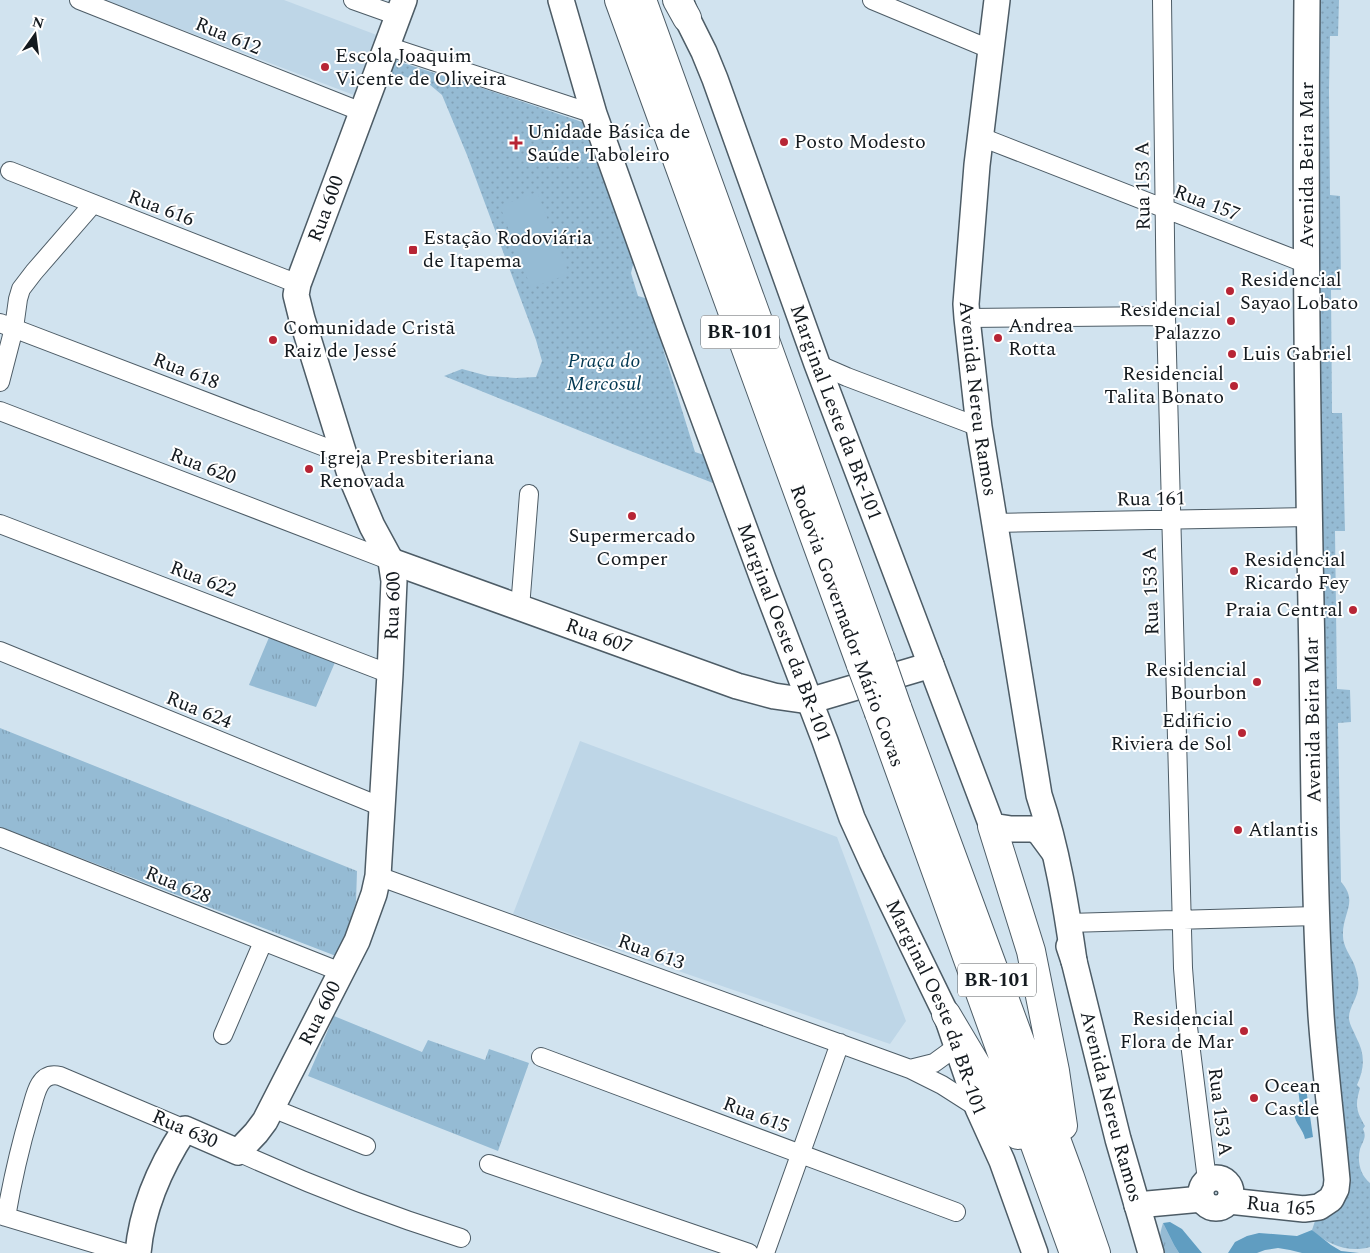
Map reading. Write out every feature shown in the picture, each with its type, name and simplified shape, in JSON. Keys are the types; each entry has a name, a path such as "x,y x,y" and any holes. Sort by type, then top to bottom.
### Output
{"highway":[{"name":"Rodovia Governador Mário Covas","path":"619,0 888,710 1061,1184 1096,1253"},
{"name":"Rodovia Governador Mário Covas","path":"642,0 870,662"},
{"path":"992,826 1031,951 1038,982 1055,1071 1061,1184"},
{"path":"946,1014 1061,1184"},
{"name":"Rodovia Governador Mário Covas","path":"1061,1184 1074,1253"}],"main road":[{"name":"Marginal Oeste da BR-101","path":"562,0 594,114 674,338 852,818 946,1014 978,1108 1002,1161 1035,1253"},
{"name":"Avenida Nereu Ramos","path":"998,0 981,137 966,304 978,427 1039,795 1056,854 1074,961 1103,1083 1151,1253"},
{"name":"Avenida Beira Mar","path":"1308,0 1306,107 1309,517 1317,916 1324,1058 1337,1180 1336,1189 1331,1199"},
{"name":"Marginal Leste da BR-101","path":"681,6 696,33 708,61 818,364 992,826"},
{"name":"Rua 600","path":"238,1152 256,1133 272,1108 357,941 367,916 378,876 394,581 391,562 356,490 343,454 296,295 298,284 401,8"},
{"name":"Rua 607","path":"391,562 737,686 774,696 809,701"},
{"path":"809,701 931,665"},
{"name":"Avenida Nereu Ramos","path":"1039,795 1034,829 1042,864 1074,961"},
{"path":"992,826 1011,829 1034,829 1040,833 1056,854"},
{"path":"138,1253 143,1220 155,1183 172,1149 185,1129"},
{"name":"Rua 630","path":"185,1129 238,1152"},
{"path":"1137,1205 1204,1190"},
{"name":"Rua 165","path":"1204,1190 1206,1204 1218,1208 1228,1201 1310,1208 1318,1207 1331,1199"}],"street":[{"name":"Rua 612","path":"79,0 362,112"},
{"path":"353,0 401,8"},
{"path":"872,0 992,50"},
{"name":"Rua 153 A","path":"1162,0 1170,519 1184,989 1204,1190"},
{"path":"387,46 594,114"},
{"name":"Rua 157","path":"981,137 1307,264"},
{"name":"Rua 616","path":"10,171 298,284"},
{"path":"0,382 7,326 24,284 93,204"},
{"path":"966,318 1166,316"},
{"name":"Rua 618","path":"7,326 343,454"},
{"path":"818,364 978,427"},
{"name":"Rua 620","path":"0,411 391,562"},
{"path":"520,608 529,494"},
{"name":"Rua 161","path":"994,523 1309,517"},
{"name":"Rua 622","path":"0,524 390,674"},
{"name":"Rua 624","path":"0,652 382,808"},
{"name":"Rua 628","path":"0,837 341,972"},
{"name":"Rua 613","path":"378,876 910,1068 942,1085 978,1108"},
{"path":"1068,923 1317,916"},
{"path":"223,1035 263,942"},
{"path":"765,1253 840,1043"},
{"name":"Rua 613","path":"910,1068 934,1064 956,1047"},
{"name":"Rua 615","path":"541,1057 956,1212"},
{"name":"Rua 630","path":"3,1216 34,1100 40,1084 50,1076 60,1076 185,1129"},
{"path":"272,1108 366,1146"},
{"name":"Rua 630","path":"238,1152 342,1196 421,1226 460,1238"},
{"path":"489,1164 749,1253"},
{"path":"3,1216 126,1253"}],"shaded area":[{"name":"Escola Joaquim Vicente de Oliveira","path":"104,0 284,0 382,37 359,97"},
{"path":"580,741 837,837 906,1021 890,1044 513,914"},
{"path":"1306,1088 1313,1137 1305,1139 1296,1122 1295,1113 1300,1104 1298,1089"},
{"path":"1170,1222 1182,1229 1202,1253 1179,1253 1163,1223"},
{"path":"1312,1230 1341,1251 1359,1253 1302,1253 1278,1248 1257,1253 1228,1253 1235,1242 1247,1236 1259,1233 1297,1236"}],"green space":[{"path":"1316,0 1339,0 1338,36 1330,36 1329,91 1330,195 1340,196 1341,290 1331,290 1332,413 1342,413 1345,531 1335,531 1337,689 1350,690 1351,722 1338,723 1341,882 1349,896 1343,928 1343,940 1354,964 1358,979 1358,991 1350,1010 1349,1019 1361,1049 1363,1061 1357,1085 1360,1088 1357,1108 1365,1126 1363,1129 1365,1137 1360,1149 1359,1163 1364,1176 1370,1183 1370,1247 1362,1249 1346,1248 1331,1244 1312,1230 1316,1218 1322,1216 1335,1068 1324,852"},
{"name":"Praça do Mercosul","path":"390,59 582,122 634,261 631,273 638,296 652,300 665,342 663,349 695,452 704,455 713,483 444,376 462,369 488,376 536,377 542,361 536,340 467,155 442,95 429,84 403,76 385,77"},
{"path":"537,192 569,274 531,288 500,206"},
{"path":"270,635 336,660 316,707 249,685"},
{"path":"0,728 357,871 356,902 336,956 0,827"},
{"path":"334,1016 422,1052 428,1040 485,1060 489,1049 529,1063 498,1151 308,1076"},
{"path":"1163,1223 1179,1253 1163,1253 1160,1238"}],"place":[{"name":"Escola Joaquim Vicente de Oliveira","path":"325,67"},
{"name":"Posto Modesto","path":"784,142"},
{"name":"Unidade Básica de Saúde Taboleiro","path":"516,143"},
{"name":"Estação Rodoviária de Itapema","path":"413,250"},
{"name":"Residencial Sayao Lobato","path":"1230,291"},
{"name":"Residencial Palazzo","path":"1231,321"},
{"name":"Andrea Rotta","path":"998,338"},
{"name":"Comunidade Cristã Raiz de Jessé","path":"273,340"},
{"name":"Luis Gabriel","path":"1232,354"},
{"name":"Residencial Talita Bonato","path":"1234,386"},
{"name":"Igreja Presbiteriana Renovada","path":"309,469"},
{"name":"Supermercado Comper","path":"632,516"},
{"name":"Residencial Ricardo Fey","path":"1234,571"},
{"name":"Praia Central","path":"1353,610"},
{"name":"Residencial Bourbon","path":"1257,682"},
{"name":"Edificio Riviera de Sol","path":"1242,733"},
{"name":"Atlantis","path":"1238,830"},
{"name":"Residencial Flora de Mar","path":"1244,1031"},
{"name":"Ocean Castle","path":"1254,1098"}]}
